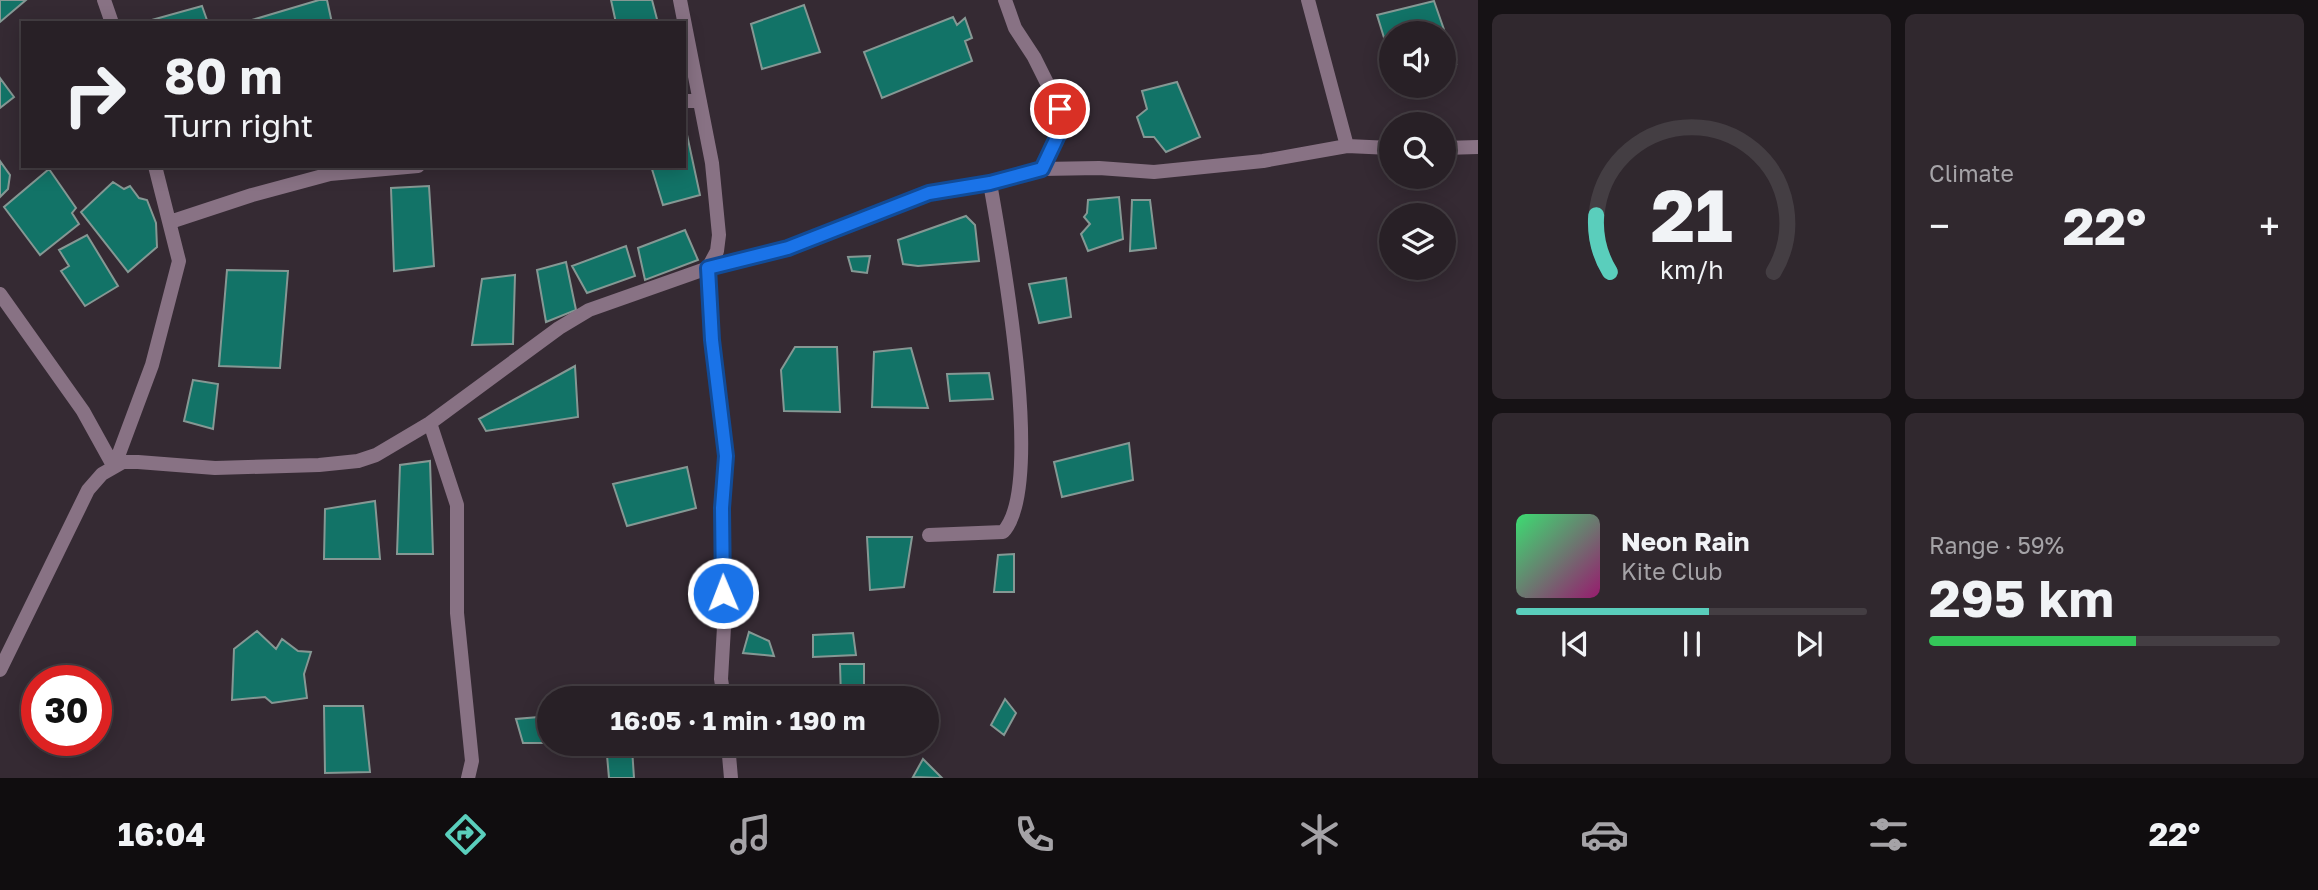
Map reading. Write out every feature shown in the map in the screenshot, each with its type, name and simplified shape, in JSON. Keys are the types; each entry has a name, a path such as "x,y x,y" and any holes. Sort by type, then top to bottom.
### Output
{"street":[{"path":"104,0 111,21"},
{"path":"680,0 684,21"},
{"path":"1005,0 1015,28 1034,57 1060,109 1061,129 1042,169"},
{"path":"1308,0 1347,146"},
{"path":"686,30 712,163 719,235 717,251 708,268 712,340 726,456 722,508 724,626 722,686"},
{"path":"686,101 700,101"},
{"path":"0,670 5,651 88,490 102,474 123,462 215,468 319,465 358,461 376,455 430,423 559,328 589,310 708,268 788,248 929,193 990,183 1042,169 1099,168 1154,172 1263,161 1347,146 1379,147"},
{"path":"1456,148 1478,147"},
{"path":"114,467 152,365 179,261 156,168"},
{"path":"170,222 252,195 330,174 396,168"},
{"path":"929,535 1003,532 1011,521 1016,506 1020,414 1015,336 990,183"},
{"path":"0,294 83,411 114,467"},
{"path":"430,423 457,505 457,613 472,761 468,778"},
{"path":"729,756 731,778"}],"building":[{"path":"0,0 26,0 0,22"},
{"path":"327,0 332,21 252,21"},
{"path":"611,0 652,0 657,21 616,21"},
{"path":"1434,1 1441,21 1379,21 1377,15"},
{"path":"804,5 820,52 762,69 751,24"},
{"path":"202,6 207,21 148,21"},
{"path":"953,17 957,25 965,18 972,38 965,41 972,61 882,98 864,52"},
{"path":"0,78 14,97 0,108"},
{"path":"1177,82 1200,137 1166,152 1154,137 1144,137 1137,117 1147,109 1142,91"},
{"path":"686,130 700,195 663,205 652,168 686,168"},
{"path":"0,161 10,175 8,189 0,197"},
{"path":"49,169 76,208 72,213 79,224 40,255 4,207"},
{"path":"113,182 124,189 130,186 139,198 147,200 156,223 157,247 128,272 81,212"},
{"path":"429,186 434,266 394,271 391,188"},
{"path":"1119,197 1123,239 1088,251 1081,234 1090,224 1084,217 1088,200"},
{"path":"1132,200 1150,200 1156,248 1130,251"},
{"path":"966,216 975,225 979,261 918,266 903,264 898,240"},
{"path":"685,230 698,260 645,280 638,248"},
{"path":"87,235 118,286 85,306 61,271 69,266 59,250"},
{"path":"626,246 635,276 587,293 572,266"},
{"path":"870,256 867,273 852,271 848,257"},
{"path":"566,262 576,310 546,322 537,270"},
{"path":"227,270 288,271 280,368 219,366"},
{"path":"515,275 513,344 472,345 482,279"},
{"path":"1066,278 1071,317 1039,323 1029,284"},
{"path":"795,347 837,347 840,412 784,411 781,370"},
{"path":"911,348 928,408 872,407 874,352"},
{"path":"575,366 578,417 486,431 479,419"},
{"path":"989,373 993,399 950,401 947,374"},
{"path":"193,380 218,384 213,429 184,421"},
{"path":"1129,443 1133,480 1062,497 1054,462"},
{"path":"430,461 433,554 397,554 400,465"},
{"path":"687,467 696,508 627,526 613,484"},
{"path":"375,501 380,559 324,559 325,509"},
{"path":"867,537 912,537 904,587 870,590"},
{"path":"1014,554 1014,592 994,592 998,555"},
{"path":"257,631 276,649 282,639 298,651 311,652 304,674 307,698 272,703 265,697 232,700 234,649"},
{"path":"749,632 769,641 774,656 743,653"},
{"path":"853,633 856,655 813,657 813,635"},
{"path":"840,664 864,664 864,686 841,686"},
{"path":"1005,699 1016,713 1004,735 991,725"},
{"path":"324,706 363,706 370,772 325,773"},
{"path":"537,717 537,743 523,743 516,719"},
{"path":"607,756 633,756 634,778 609,778"},
{"path":"923,759 942,778 913,777"}],"route":[{"path":"723,593 722,508 726,456 712,340 708,268 788,248 929,193 990,183 1042,169 1061,129 1060,109"}]}
